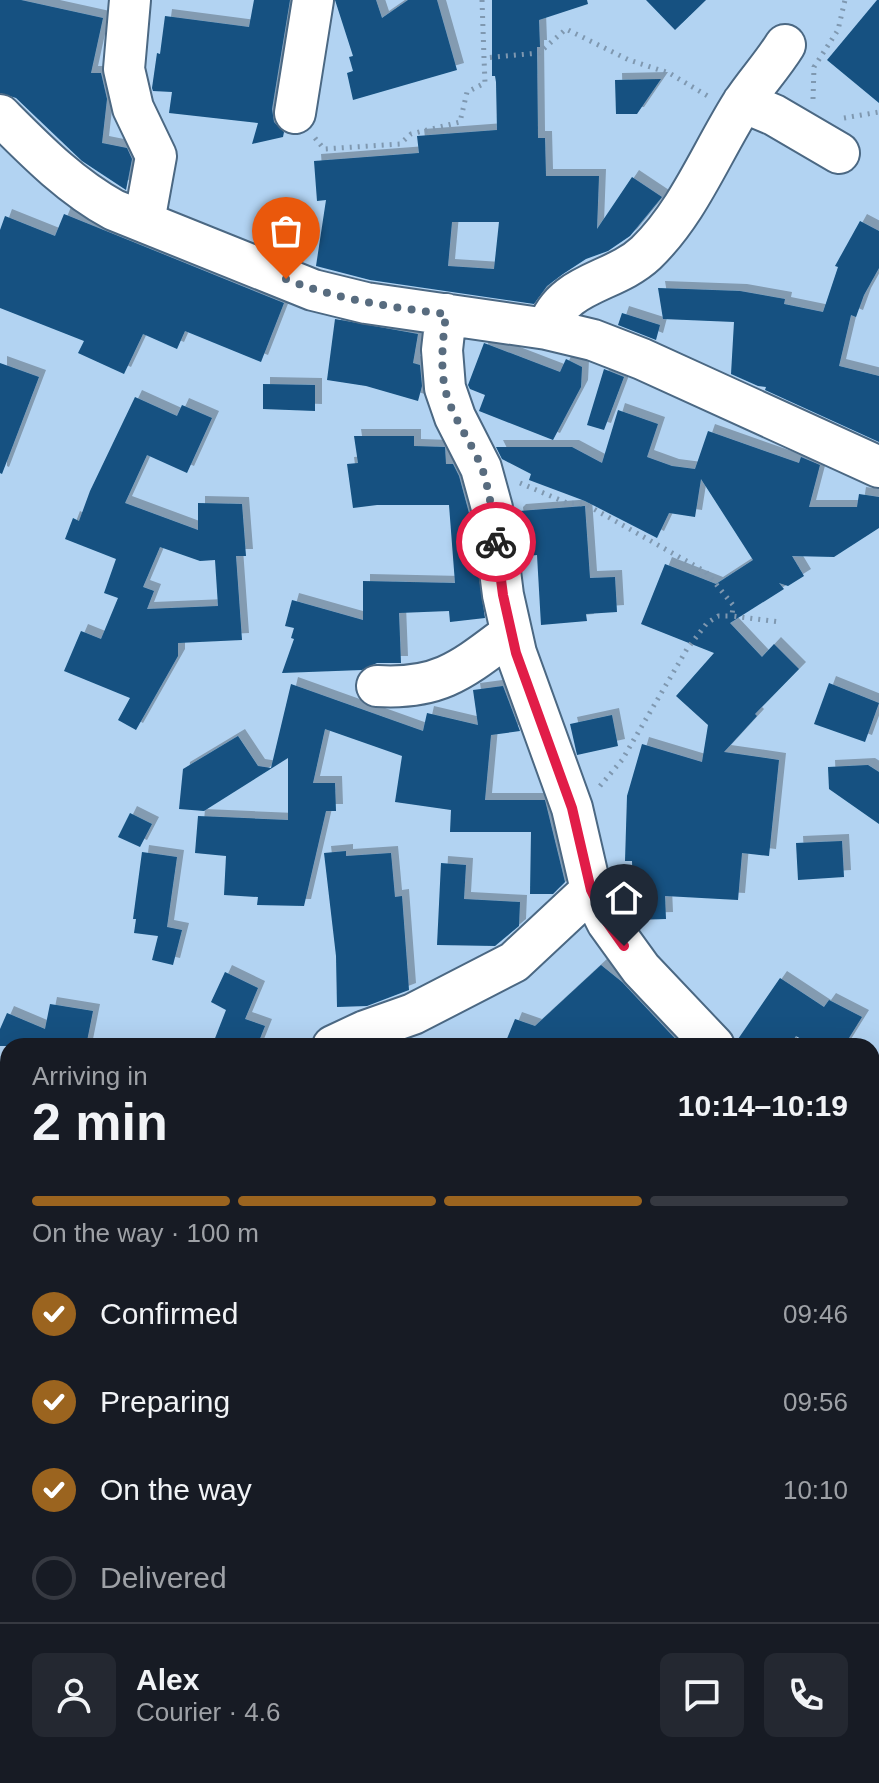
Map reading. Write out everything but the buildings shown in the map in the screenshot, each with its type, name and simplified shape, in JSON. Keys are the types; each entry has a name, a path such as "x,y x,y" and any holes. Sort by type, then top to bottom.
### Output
{"street":[{"path":"130,0 124,69 133,108 156,156 144,222"},
{"path":"295,113 313,0"},
{"path":"547,329 564,299 643,256 666,231 687,203 743,102 785,45"},
{"path":"743,102 774,115 839,153"},
{"path":"0,115 86,195 114,210 313,290 366,303 547,329 593,340 642,359 879,467"},
{"path":"446,314 442,350 445,388 455,417 481,468 492,508 511,633 572,808 591,890 607,922 641,969 706,1038"},
{"path":"377,686 420,686 440,680 511,633"},
{"path":"350,1038 365,1031 408,1030 514,962 591,890"}],"path":[{"path":"295,113 324,149 400,144 411,134 460,122 467,92 485,83 482,0"},
{"path":"814,105 814,67 838,30 845,0"},
{"path":"484,58 539,53 566,29 629,60 669,73 727,107 743,102"},
{"path":"481,468 567,503 585,504 706,572 733,605 732,616"},
{"path":"572,808 597,790 622,760 687,649 707,623 718,616 780,622"}],"way so far":[{"path":"286,279 313,290 366,303 446,314 442,350 445,388 455,417 481,468 492,508 496,542"}],"route":[{"path":"496,542 503,595 516,653 572,808 591,890 607,922 624,946"}]}
